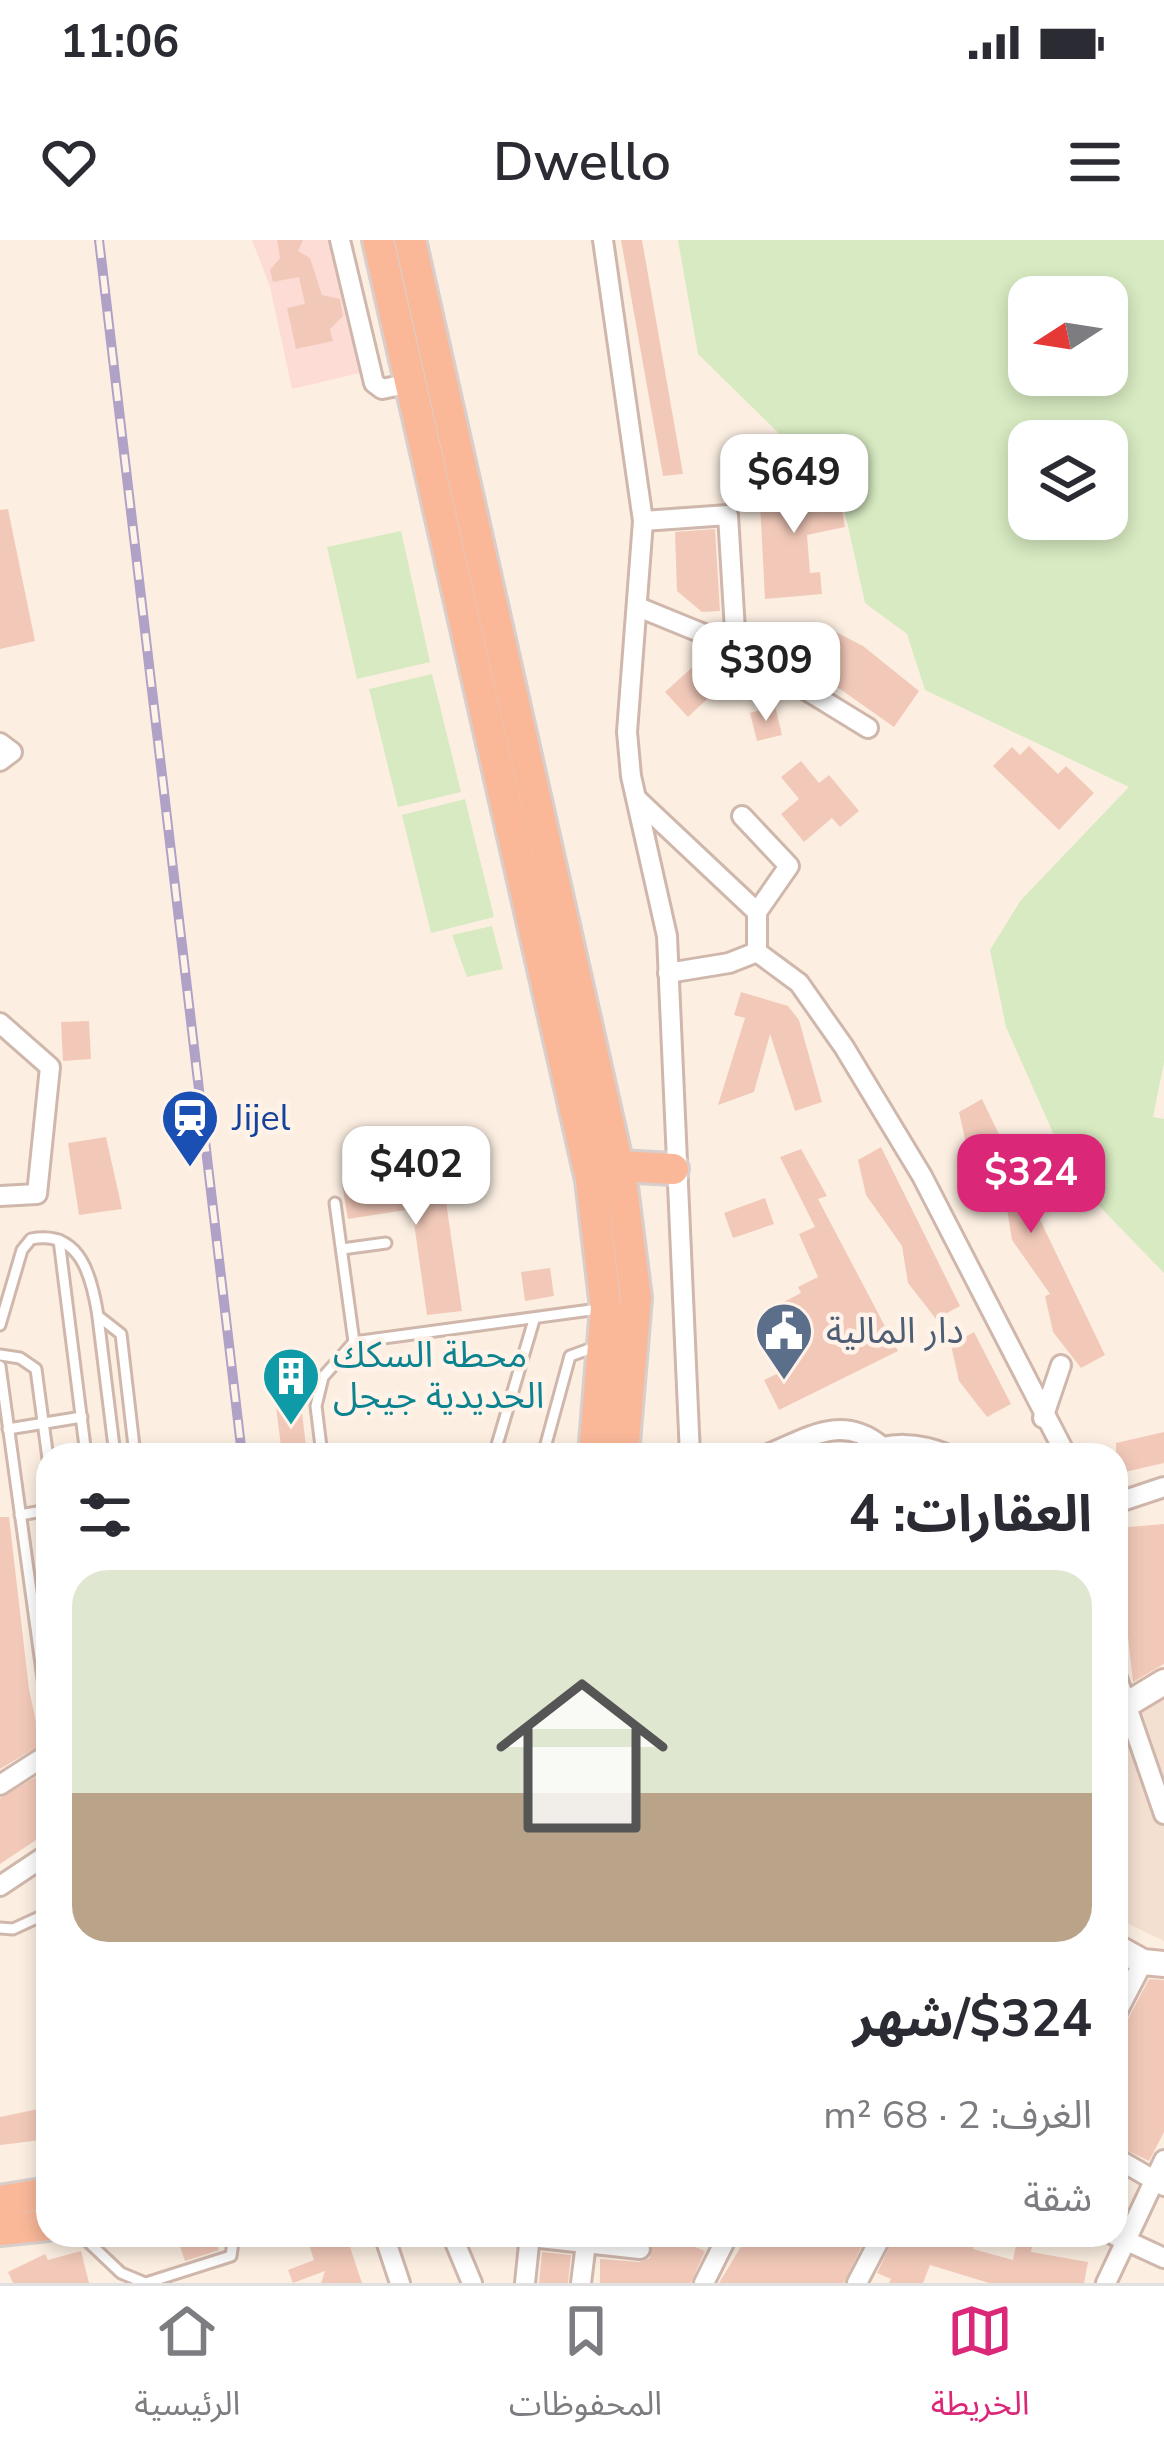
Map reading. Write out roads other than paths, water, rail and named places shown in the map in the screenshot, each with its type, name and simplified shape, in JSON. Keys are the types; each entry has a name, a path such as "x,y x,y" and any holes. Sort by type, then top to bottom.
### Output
{"highway":[{"path":"378,240 586,1150 606,1308 595,1443"},
{"path":"410,240 619,1166 636,1298 623,1443"},
{"path":"619,1166 674,1168"},
{"path":"0,2201 36,2195"},
{"path":"0,2230 36,2226"}],"main road":[{"path":"1128,1703 1164,1682"}],"street":[{"path":"340,240 374,382 382,388 411,383"},
{"path":"603,240 643,521 627,732 636,798 667,937 690,1443"},
{"path":"643,521 728,515 736,647"},
{"path":"638,607 736,647 868,728"},
{"path":"0,743 12,752 0,761"},
{"path":"636,798 757,912"},
{"path":"742,816 789,866 757,912 757,952"},
{"path":"668,974 729,963 757,952"},
{"path":"757,952 799,983 844,1047 922,1176 1059,1443"},
{"path":"0,1023 50,1067 37,1195 0,1196"},
{"path":"1043,1418 1060,1365"},
{"path":"797,1443 840,1426 863,1432 873,1443"},
{"path":"1128,1499 1164,1487"},
{"path":"1128,1727 1164,1814"},
{"path":"0,1785 36,1762"},
{"path":"0,1886 36,1862"},
{"path":"1128,1998 1154,1963"},
{"path":"1128,2225 1159,2183 1164,2160"},
{"path":"1128,2165 1159,2183"},
{"path":"1128,2241 1164,2258"},
{"path":"389,2247 400,2283"},
{"path":"457,2247 472,2283"},
{"path":"525,2283 529,2247"},
{"path":"580,2283 585,2247"},
{"path":"622,2247 640,2249"},
{"path":"704,2283 722,2247"},
{"path":"857,2283 876,2247"},
{"path":"1106,2283 1116,2247"}],"lane":[{"path":"335,1203 354,1342"},
{"path":"0,1325 22,1250 31,1239 59,1240 86,1262 98,1316 114,1443"},
{"path":"59,1240 85,1443"},
{"path":"342,1249 386,1243"},
{"path":"321,1443 316,1406 322,1376 354,1342 606,1308"},
{"path":"98,1316 121,1334 134,1443"},
{"path":"498,1443 534,1320"},
{"path":"546,1443 570,1356 606,1343"},
{"path":"0,1354 34,1366 46,1443"},
{"path":"0,1366 36,1628"},
{"path":"8,1429 82,1417"},
{"path":"20,1514 36,1512"},
{"path":"0,1928 13,1929 36,1918"},
{"path":"94,2247 122,2272 145,2283 231,2256 232,2247"}],"railway":[{"path":"99,240 241,1443"}],"place":[{"name":"Jijel","path":"190,1169"},
{"name":"دار المالية","path":"784,1382"},
{"name":"محطة السكك الحديدية جيجل","path":"291,1427"}]}
